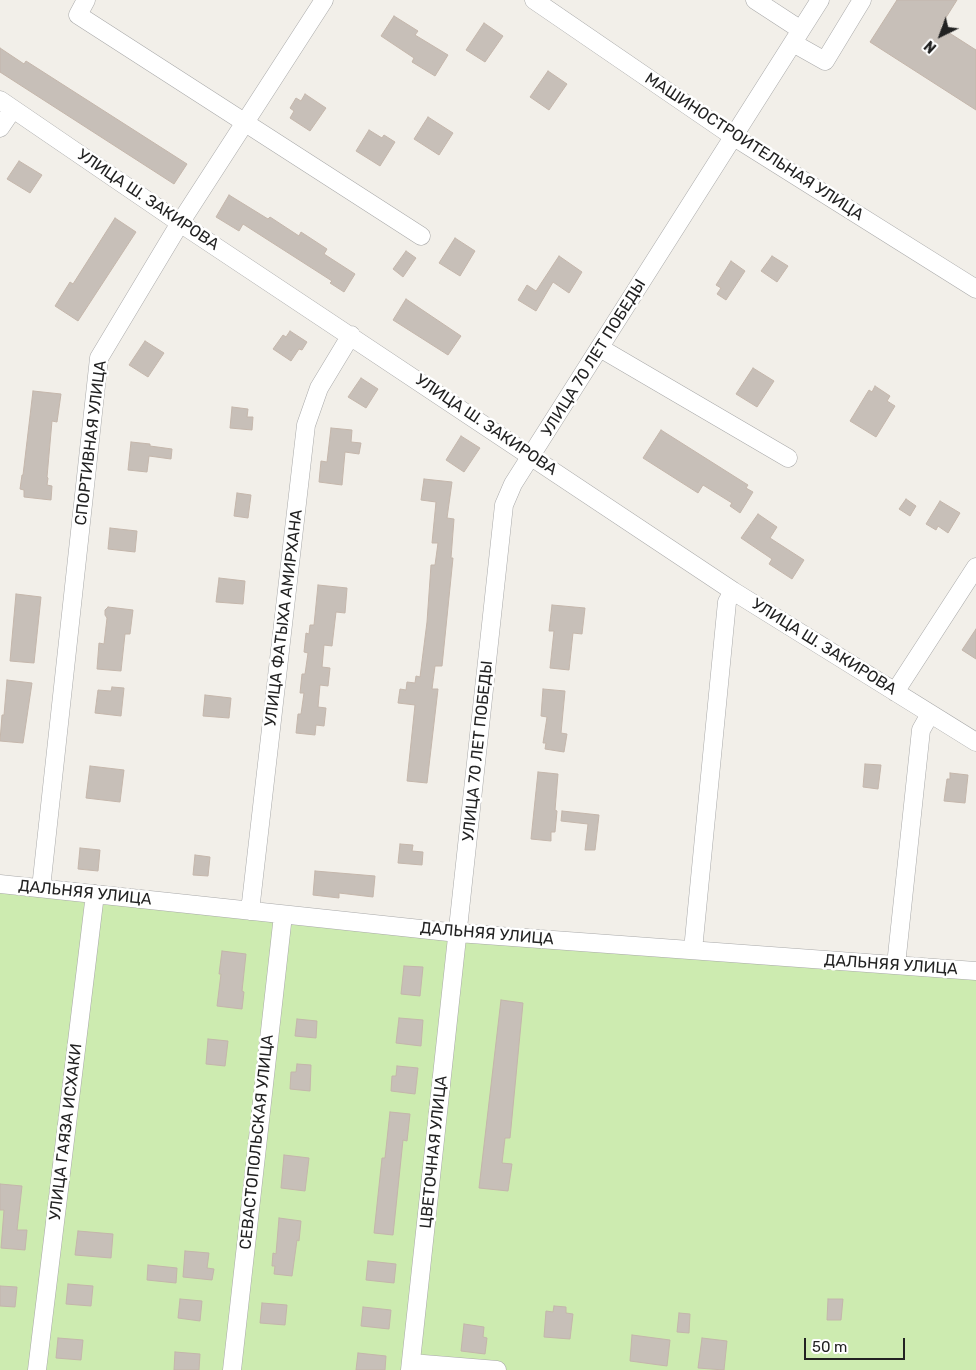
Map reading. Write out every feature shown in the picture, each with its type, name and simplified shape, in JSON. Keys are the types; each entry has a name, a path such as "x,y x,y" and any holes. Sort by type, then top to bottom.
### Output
{"street":[{"path":"86,0 78,15 421,236"},
{"name":"СПОРТИВНАЯ УЛИЦА","path":"40,888 99,358 180,223 324,0"},
{"name":"МАШИНОСТРОИТЕЛЬНАЯ УЛИЦА","path":"534,0 734,137 976,289"},
{"path":"754,0 825,61 862,0"},
{"name":"УЛИЦА 70 ЛЕТ ПОБЕДЫ","path":"458,933 504,505 513,484 820,0"},
{"path":"0,128 6,105"},
{"name":"УЛИЦА Ш. ЗАКИРОВА","path":"6,105 733,591 976,742"},
{"name":"УЛИЦА ФАТЫХА АМИРХАНА","path":"250,911 306,425 319,388 351,335"},
{"path":"600,348 788,458"},
{"path":"895,692 971,586 976,567"},
{"path":"693,950 727,602 733,591"},
{"path":"896,965 921,730 930,714"},
{"name":"ДАЛЬНЯЯ УЛИЦА","path":"0,884 458,933 976,971"},
{"name":"УЛИЦА ГАЯЗА ИСХАКИ","path":"37,1370 95,894"},
{"name":"СЕВАСТОПОЛЬСКАЯ УЛИЦА","path":"232,1370 283,914"},
{"name":"ЦВЕТОЧНАЯ УЛИЦА","path":"411,1366 458,933"},
{"path":"411,1366 498,1370"}],"green space":[{"path":"0,892 976,971 976,1370 0,1370"}],"building":[{"path":"897,0 957,0 940,27 976,50 976,110 870,42"},
{"path":"394,16 418,31 415,35 448,55 435,76 412,62 414,58 381,36"},
{"path":"484,23 503,36 485,62 466,50"},
{"path":"0,48 24,64 26,61 187,164 174,184 0,72"},
{"path":"548,71 567,84 549,110 530,97"},
{"path":"305,94 326,108 310,131 290,118 294,111 290,108 296,98 301,101"},
{"path":"428,117 453,133 439,155 414,139"},
{"path":"369,130 382,138 384,135 395,142 380,166 356,151"},
{"path":"19,161 42,175 30,193 7,179"},
{"path":"229,195 268,219 270,217 299,236 301,232 327,249 324,254 355,274 344,292 330,283 332,281 243,224 239,231 216,217"},
{"path":"115,218 136,232 78,321 55,306 70,282 73,284"},
{"path":"455,238 475,251 460,276 439,263"},
{"path":"406,251 416,258 403,277 393,269"},
{"path":"559,256 582,272 569,293 553,282 536,311 518,300 527,285 536,291"},
{"path":"772,256 788,266 777,282 761,271"},
{"path":"731,261 745,271 726,300 717,294 721,288 716,285"},
{"path":"406,299 461,336 448,355 393,320"},
{"path":"290,331 307,342 302,350 299,349 291,361 273,349 283,335 286,337"},
{"path":"145,341 164,353 148,377 129,365"},
{"path":"753,368 774,381 757,407 736,394"},
{"path":"361,378 378,389 366,408 348,397"},
{"path":"875,386 890,396 887,401 895,406 876,437 850,421 869,390 872,392"},
{"path":"33,391 61,394 57,422 52,421 47,477 47,485 52,486 51,500 24,497 24,490 20,489"},
{"path":"232,407 248,409 247,417 253,417 252,430 230,428"},
{"path":"331,428 352,430 351,442 361,443 359,454 345,452 342,485 319,482 321,461 327,462"},
{"path":"661,430 748,485 746,488 753,492 740,513 730,506 732,503 703,485 698,493 643,458"},
{"path":"461,436 480,448 464,472 446,460"},
{"path":"131,442 172,449 171,459 149,456 147,472 128,470"},
{"path":"424,479 452,482 447,518 454,519 451,558 453,558 442,666 435,666 432,689 438,689 427,783 407,781 415,705 398,703 400,689 406,690 407,682 415,683 416,676 420,677 427,622 431,565 435,565 438,543 432,543 436,502 421,500"},
{"path":"237,493 251,495 248,518 234,516"},
{"path":"906,499 916,506 910,516 899,509"},
{"path":"940,501 960,513 948,533 938,526 936,530 926,524"},
{"path":"758,514 777,527 770,538 804,560 792,579 769,564 772,559 741,538"},
{"path":"110,528 137,531 135,552 108,549"},
{"path":"219,578 245,581 243,604 216,602"},
{"path":"318,585 347,588 345,613 336,612 332,646 324,645 322,667 330,668 328,686 320,685 318,707 326,708 324,726 316,725 315,735 296,733 298,714 301,714 304,693 300,693 302,674 305,674 308,653 304,652 306,633 309,634 310,625 314,625"},
{"path":"16,594 41,597 34,663 10,661"},
{"path":"552,605 585,608 582,634 573,633 569,670 550,668 554,631 549,631"},
{"path":"108,607 133,610 130,634 125,634 121,671 97,669 99,643 104,644 107,618 105,610"},
{"path":"976,629 976,659 962,650"},
{"path":"7,680 32,683 23,743 0,741"},
{"path":"112,687 124,688 121,716 95,713 98,690 111,691"},
{"path":"543,689 565,691 561,733 567,734 564,752 545,749 546,743 543,743 547,717 541,716"},
{"path":"205,695 231,698 229,718 203,716"},
{"path":"865,764 881,765 878,789 863,787"},
{"path":"90,766 124,770 120,802 86,798"},
{"path":"538,772 558,774 555,832 551,832 551,841 531,839"},
{"path":"950,773 968,775 965,803 944,801 947,779 950,779"},
{"path":"562,811 599,815 595,850 585,850 588,824 561,821"},
{"path":"400,844 413,845 412,851 423,852 422,865 398,863"},
{"path":"80,848 100,850 98,871 78,869"},
{"path":"195,855 210,857 208,876 193,875"},
{"path":"315,871 375,876 373,897 339,893 339,898 313,895"},
{"path":"222,951 246,954 242,1009 217,1006"},
{"path":"404,966 423,967 420,996 401,994"},
{"path":"501,1000 523,1003 510,1138 505,1138 502,1163 512,1164 508,1191 479,1188"},
{"path":"399,1018 423,1020 421,1046 396,1043"},
{"path":"297,1019 317,1021 316,1038 295,1036"},
{"path":"208,1039 228,1041 225,1066 206,1064"},
{"path":"297,1064 311,1065 310,1091 290,1089 291,1072 296,1072"},
{"path":"397,1066 418,1068 415,1094 391,1091 392,1076 396,1076"},
{"path":"390,1112 410,1114 407,1141 403,1140 393,1235 374,1233 382,1158 385,1158"},
{"path":"284,1155 309,1158 305,1191 281,1188"},
{"path":"0,1184 22,1186 17,1230 27,1230 25,1250 1,1248 4,1210 0,1210"},
{"path":"279,1218 301,1221 292,1276 274,1274 275,1266 272,1266 273,1253 276,1254"},
{"path":"78,1231 113,1234 111,1258 75,1255"},
{"path":"185,1251 209,1253 207,1268 214,1269 212,1280 183,1277"},
{"path":"368,1261 396,1264 394,1283 366,1280"},
{"path":"148,1265 177,1268 176,1283 147,1280"},
{"path":"68,1284 93,1286 91,1306 66,1304"},
{"path":"0,1286 17,1287 15,1307 0,1306"},
{"path":"180,1299 202,1301 200,1321 178,1318"},
{"path":"828,1299 843,1299 841,1320 827,1320"},
{"path":"262,1303 287,1305 285,1325 260,1323"},
{"path":"554,1306 566,1307 566,1313 573,1314 570,1339 544,1337 546,1311 553,1312"},
{"path":"363,1307 391,1310 389,1329 361,1326"},
{"path":"679,1313 690,1314 689,1333 677,1332"},
{"path":"464,1324 484,1327 483,1337 487,1338 485,1354 461,1351"},
{"path":"632,1335 670,1340 667,1366 630,1361"},
{"path":"58,1338 83,1340 81,1360 56,1358"},
{"path":"702,1338 727,1341 724,1370 698,1368"},
{"path":"175,1352 200,1354 199,1370 174,1370"},
{"path":"358,1353 386,1356 385,1370 356,1370"}]}
